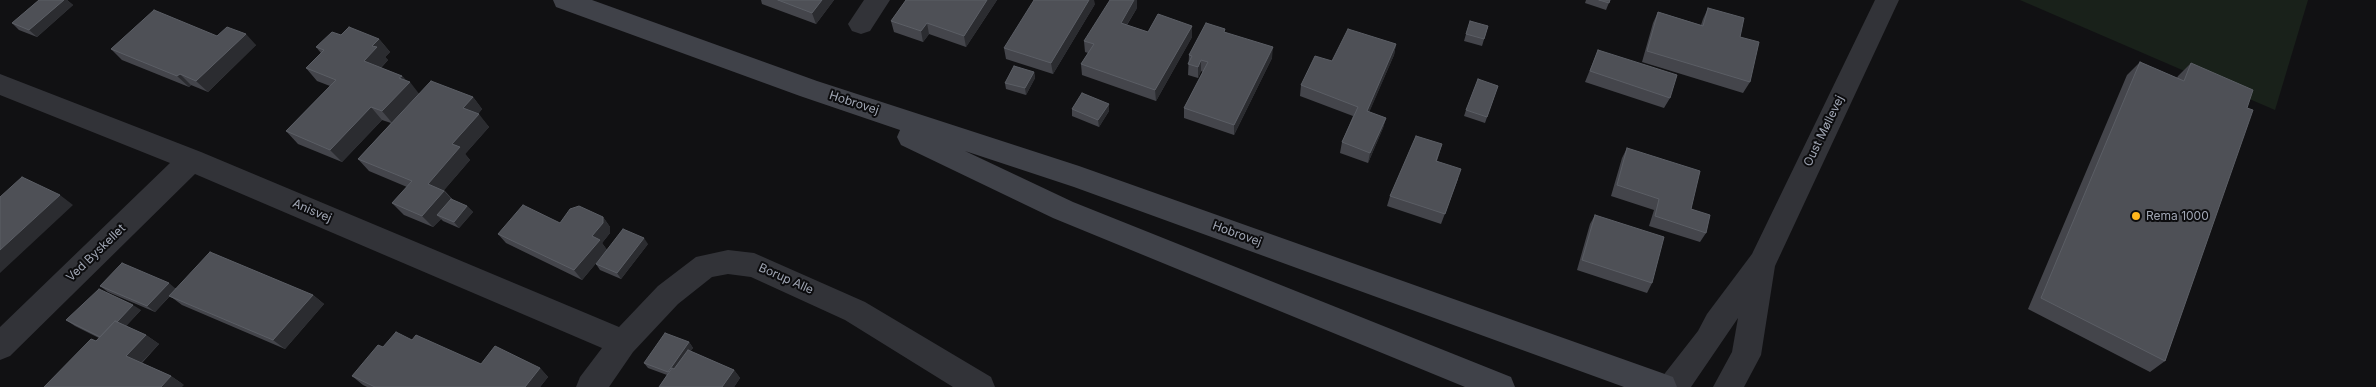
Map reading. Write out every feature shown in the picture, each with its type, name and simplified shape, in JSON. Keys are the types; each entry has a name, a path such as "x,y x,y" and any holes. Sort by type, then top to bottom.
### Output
{"main road":[{"name":"Hobrovej","path":"565,0 809,89 1079,177 1662,387"},
{"name":"Hobrovej","path":"809,89 1063,210 1500,387"}],"street":[{"path":"861,24 878,0"},
{"name":"Oust Møllevej","path":"1673,387 1708,340 1717,323 1762,263 1887,0"},
{"name":"Anisvej","path":"0,84 191,160 623,343"},
{"name":"Ved Byskellet","path":"0,347 191,160"},
{"name":"Borup Alle","path":"591,387 623,343 668,295 689,277 706,266 728,262 754,265 855,311 980,387"},
{"name":"Oust Møllevej","path":"1728,387 1746,355 1762,263"}],"shaded area":[{"path":"2020,0 2308,0 2275,110"}],"building":[{"path":"39,0 64,0 29,30 12,23"},
{"path":"778,0 822,0 812,13"},
{"path":"906,0 987,0 964,36 927,23 921,31 891,21"},
{"path":"1034,0 1089,0 1051,63 1004,48"},
{"path":"1110,0 1134,0 1121,23 1148,32 1158,14 1192,26 1155,90 1081,64 1094,44 1084,41"},
{"path":"1599,0 1610,0 1609,3"},
{"path":"1708,8 1744,18 1740,37 1759,42 1750,82 1647,51 1658,12 1703,26"},
{"path":"154,10 217,36 227,27 246,34 196,81 180,74 177,76 111,49"},
{"path":"1470,21 1488,26 1484,39 1466,34"},
{"path":"1206,23 1225,29 1224,32 1273,47 1234,125 1184,108 1208,62 1201,60 1198,67 1188,64 1192,56 1189,55"},
{"path":"349,27 379,39 372,46 377,47 364,61 402,76 399,78 410,82 382,111 371,107 330,150 286,131 336,80 306,68 324,50 316,47 332,32 341,35"},
{"path":"1348,29 1396,44 1367,111 1386,118 1370,153 1342,142 1358,107 1301,85 1315,56 1332,61"},
{"path":"1598,50 1677,75 1670,98 1590,71"},
{"name":"Rema 1000","path":"2140,62 2184,81 2191,63 2253,90 2247,108 2253,110 2165,361 2041,298"},
{"path":"1014,66 1034,72 1025,88 1005,83"},
{"path":"1478,79 1498,86 1487,117 1466,110"},
{"path":"431,81 473,97 463,108 479,114 452,144 460,147 428,184 444,191 422,216 392,203 412,181 358,159"},
{"path":"1082,93 1109,104 1098,120 1072,109"},
{"path":"1416,136 1442,144 1436,161 1461,169 1445,214 1390,196"},
{"path":"1627,148 1700,171 1691,209 1710,215 1706,233 1655,216 1659,199 1617,185"},
{"path":"22,177 60,195 0,250 0,197"},
{"path":"451,199 467,206 454,222 437,215"},
{"path":"523,205 560,223 570,209 579,206 603,217 603,223 592,236 600,240 574,270 498,234"},
{"path":"1595,215 1664,237 1652,283 1582,260"},
{"path":"623,229 644,238 617,273 596,264"},
{"path":"210,252 313,295 273,340 169,296"},
{"path":"122,263 169,283 147,306 100,286"},
{"path":"99,289 133,305 100,337 66,320"},
{"path":"115,321 146,335 126,356 171,376 161,387 44,387 91,339 96,341"},
{"path":"396,332 412,340 416,335 481,364 495,346 540,368 525,387 375,387 352,376 378,345 383,347"},
{"path":"665,333 689,342 668,372 644,363"},
{"path":"688,350 734,370 722,387 659,387"}],"place":[{"name":"Rema 1000","path":"2136,216"}]}
